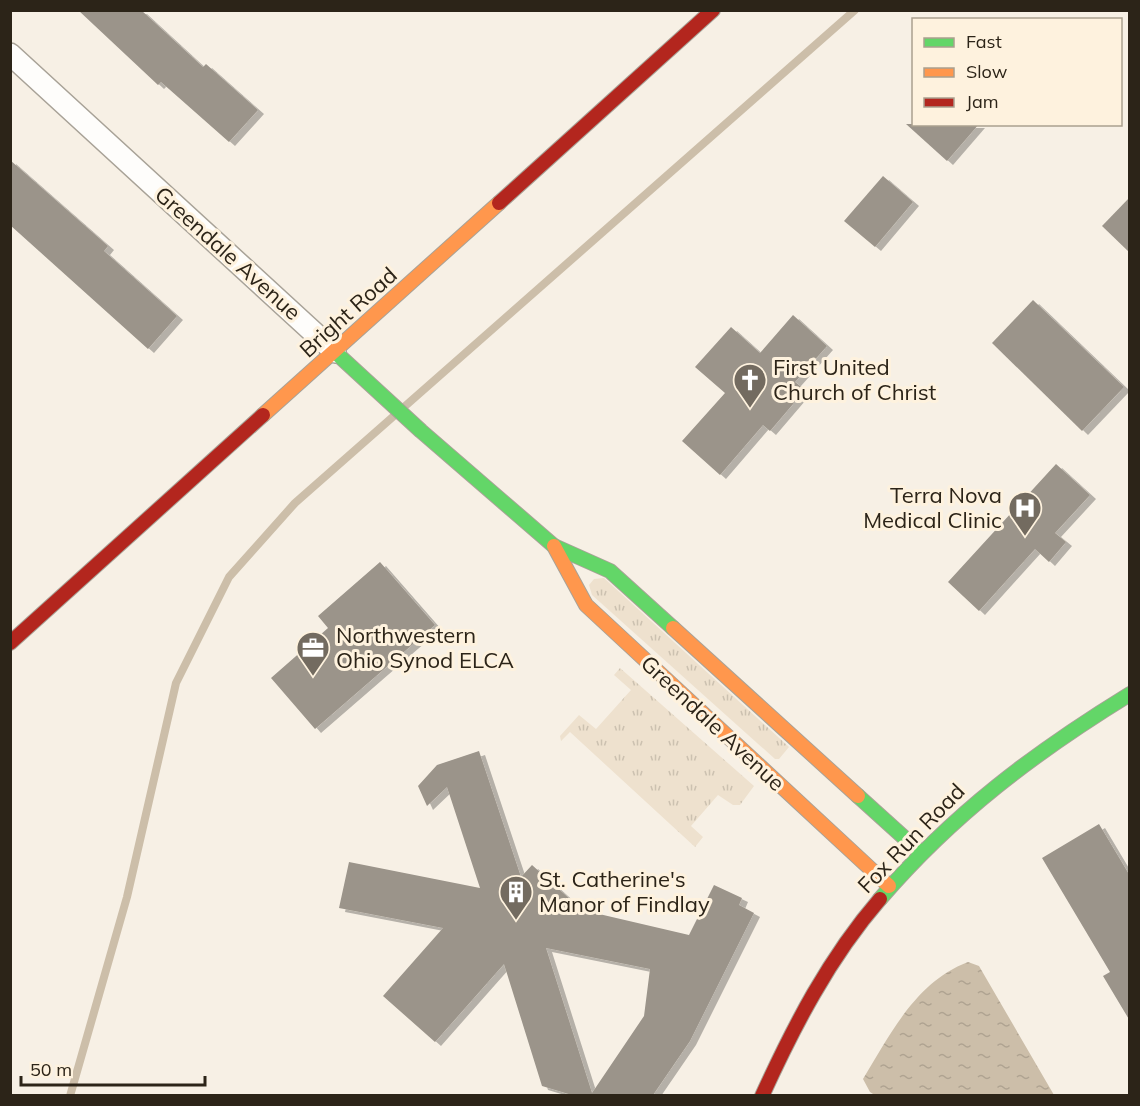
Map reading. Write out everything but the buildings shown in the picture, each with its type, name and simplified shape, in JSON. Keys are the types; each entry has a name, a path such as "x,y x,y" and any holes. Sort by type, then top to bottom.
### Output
{"street":[{"name":"Bright Road","path":"10,643 713,10"},
{"name":"Greendale Avenue","path":"10,54 421,431 554,546 610,571 920,852"},
{"name":"Greendale Avenue","path":"554,546 586,605 889,886"},
{"name":"Fox Run Road","path":"762,1095 777,1060 812,996 852,934 889,886 920,852 1003,776 1062,733 1130,694"}],"green space":[{"path":"604,578 789,747 779,759 775,759 592,595 589,585 594,579"},
{"path":"620,668 754,786 740,805 733,805 718,795 691,826 703,837 695,847 570,732 561,741 560,736 579,715 596,729 631,690 614,675"}],"water":[{"path":"968,962 979,966 1054,1095 876,1096 870,1092 863,1079 906,1011 934,982"}],"waterway":[{"path":"70,1096 127,897 176,683 229,577 295,503 855,10"}],"traffic: fast":[{"path":"335,352 421,431 554,546 610,571 673,628"},
{"path":"880,899 936,839 996,787 1061,739 1130,694"},
{"path":"858,796 920,852"}],"traffic: slow":[{"path":"263,415 499,203"},
{"path":"554,546 586,605 889,886"},
{"path":"673,628 858,796"}],"traffic: jam":[{"path":"499,203 713,10"},
{"path":"10,643 263,415"},
{"path":"762,1096 814,993 845,945 880,899"}],"place":[{"name":"First United Church of Christ","path":"750,409"},
{"name":"Terra Nova Medical Clinic","path":"1025,537"},
{"name":"Northwestern Ohio Synod ELCA","path":"313,677"},
{"name":"St. Catherine's Manor of Findlay","path":"516,921"}]}
